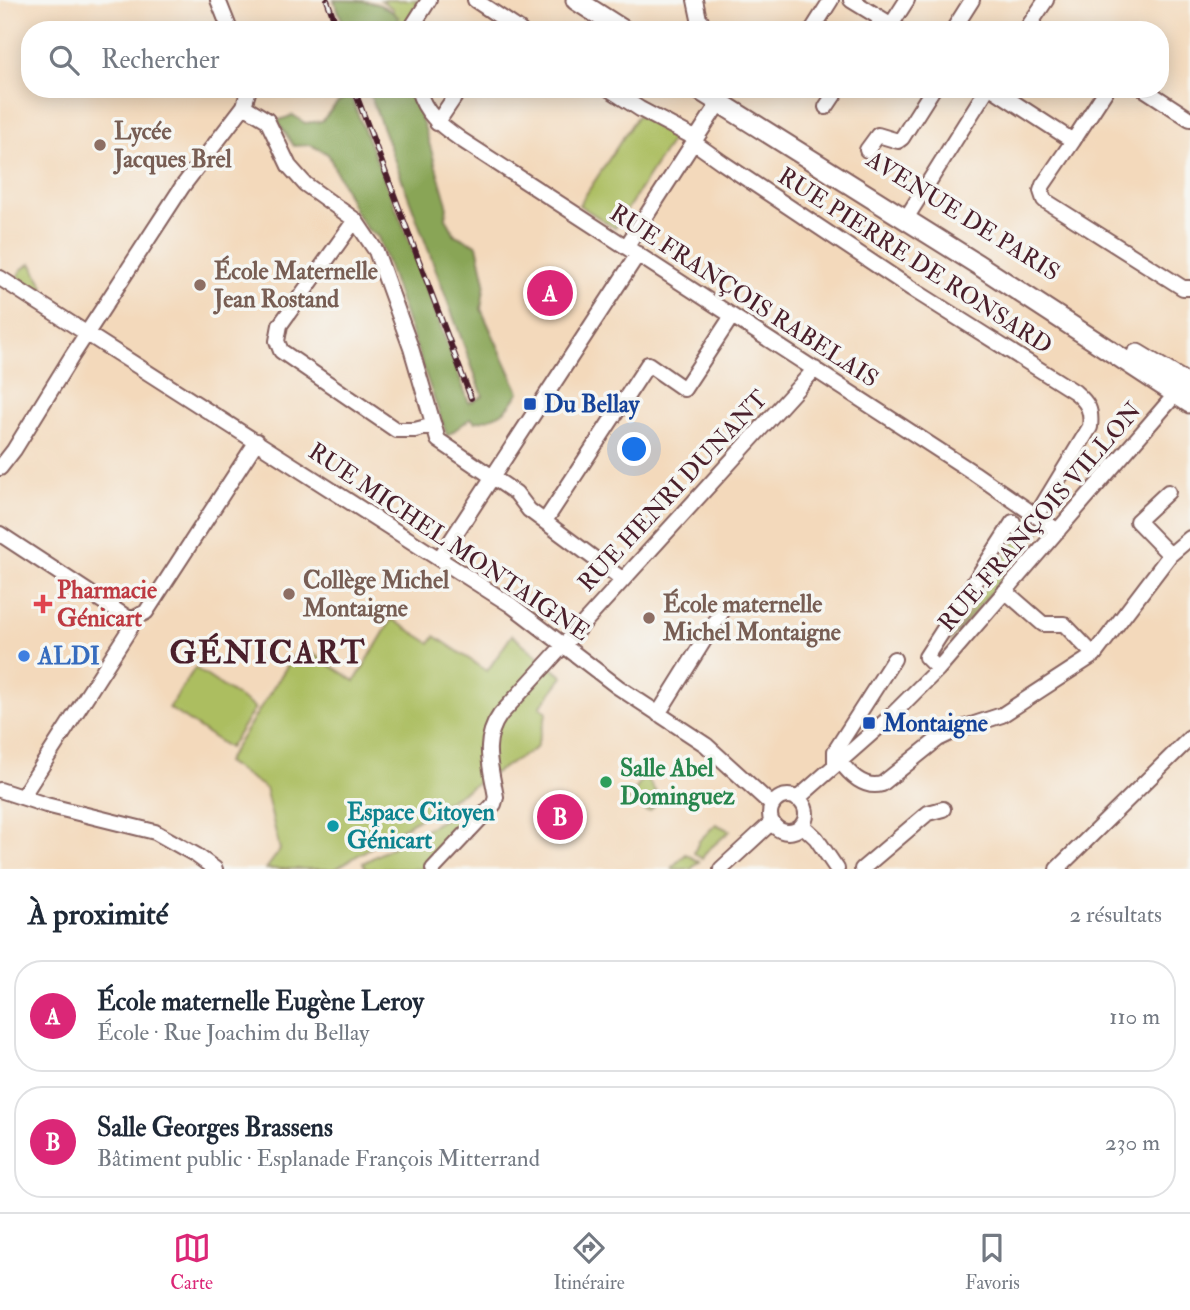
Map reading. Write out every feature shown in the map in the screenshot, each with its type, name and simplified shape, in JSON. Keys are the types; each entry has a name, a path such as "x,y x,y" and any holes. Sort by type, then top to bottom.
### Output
{"main road":[{"path":"559,0 592,21"},
{"path":"576,0 609,21"},
{"name":"AVENUE DE PARIS","path":"728,98 1187,390"},
{"name":"AVENUE DE PARIS","path":"728,98 1110,349 1120,359 1187,390"}],"street":[{"path":"218,0 226,21"},
{"path":"416,21 429,0"},
{"path":"475,0 498,21"},
{"path":"695,0 701,21"},
{"path":"818,21 831,0"},
{"path":"851,0 880,21"},
{"path":"891,21 907,0"},
{"path":"959,21 972,0"},
{"path":"1032,21 1045,0"},
{"path":"0,468 182,187 244,106 246,98"},
{"name":"RUE FRANÇOIS RABELAIS","path":"421,98 425,110 438,123 1058,531"},
{"path":"438,123 454,98"},
{"name":"RUE PIERRE DE RONSARD","path":"622,98 691,136 699,146 732,170 1075,392 1087,404 1092,414 1090,427 1036,516"},
{"path":"439,559 632,251 720,98"},
{"path":"826,107 832,98"},
{"path":"866,150 878,135 898,141 902,138 927,98"},
{"path":"910,212 981,98"},
{"path":"1007,98 1073,141"},
{"path":"1101,98 1043,185 1041,191 1044,200 1183,288 1190,288"},
{"path":"1158,98 1190,119"},
{"path":"244,106 267,120 289,166 305,184 355,220 376,251 411,348 438,440 516,493 529,510 622,579"},
{"path":"355,220 280,325 276,341 281,351 396,430 415,430 434,425"},
{"name":"RUE MICHEL MONTAIGNE","path":"0,278 511,605 618,687 706,745 772,806"},
{"path":"545,521 648,364 684,389 732,316"},
{"name":"RUE HENRI DUNANT","path":"433,869 494,804 487,743 492,727 563,643 815,369"},
{"name":"RUE FRANÇOIS VILLON","path":"797,799 888,719 938,669 1058,531 1187,390"},
{"path":"129,621 146,612 257,441"},
{"path":"1168,492 1137,521 1170,555"},
{"name":"RUE FRANÇOIS VILLON","path":"938,669 926,657 1013,522"},
{"path":"0,534 128,618 131,627 22,797"},
{"path":"837,763 864,782 874,786 883,784 938,739 1002,715 1094,655 1170,555 1190,538"},
{"path":"1005,591 1043,624 1064,624 1094,655"},
{"path":"658,714 723,610"},
{"name":"RUE FRANÇOIS VILLON","path":"837,763 835,751 894,659"},
{"path":"1056,869 1190,738"},
{"path":"0,790 46,806 155,832 215,869"},
{"path":"783,797 797,799 802,803 806,814 802,825 797,830 780,830 772,822 772,806 783,797"},
{"path":"862,869 928,813 943,809"},
{"path":"721,869 772,822"},
{"path":"802,825 816,838 837,869"}],"green space":[{"path":"334,0 371,2 386,8 399,18 397,21 342,21"},
{"path":"381,0 419,0 406,21 392,21 393,9"},
{"path":"351,98 403,225 469,403 483,396 371,98 413,98 447,204 446,218 455,235 477,245 485,282 481,309 519,392 502,413 475,422 471,418 447,436 378,237 366,228 355,211 328,154 311,145 294,146 277,121 293,115 305,123 322,121 337,103"},
{"path":"638,115 673,138 615,228 579,205"},
{"path":"31,263 44,287 40,291 18,277 21,270"},
{"path":"1030,519 1041,526 1041,531 950,642"},
{"path":"392,619 430,643 435,636 487,671 512,635 563,677 540,707 547,712 536,748 335,869 266,869 280,850 265,788 226,762 300,646 355,681"},
{"path":"195,668 255,708 229,748 169,708"},
{"path":"645,775 660,799 650,811 629,800"},
{"path":"474,803 472,815 422,869 366,869 363,863"},
{"path":"716,824 730,831 706,852 702,859 694,853 699,841"},
{"path":"686,854 699,862 691,869 672,869 672,867"}],"railway":[{"path":"327,0 335,21"},
{"path":"357,98 471,398"}],"place":[{"name":"Lycée Jacques Brel","path":"100,145"},
{"name":"École Maternelle Jean Rostand","path":"200,285"},
{"name":"École maternelle Eugène Leroy","path":"550,293"},
{"name":"Du Bellay","path":"530,404"},
{"name":"Collège Michel Montaigne","path":"289,594"},
{"name":"Pharmacie Génicart","path":"43,604"},
{"name":"École maternelle Michel Montaigne","path":"649,618"},
{"name":"ALDI","path":"24,656"},
{"name":"Montaigne","path":"869,723"},
{"name":"Salle Abel Dominguez","path":"606,782"},
{"name":"Salle Georges Brassens","path":"560,817"},
{"name":"Espace Citoyen Génicart","path":"333,826"}],"district":[{"name":"GÉNICART","path":"268,653"}]}
